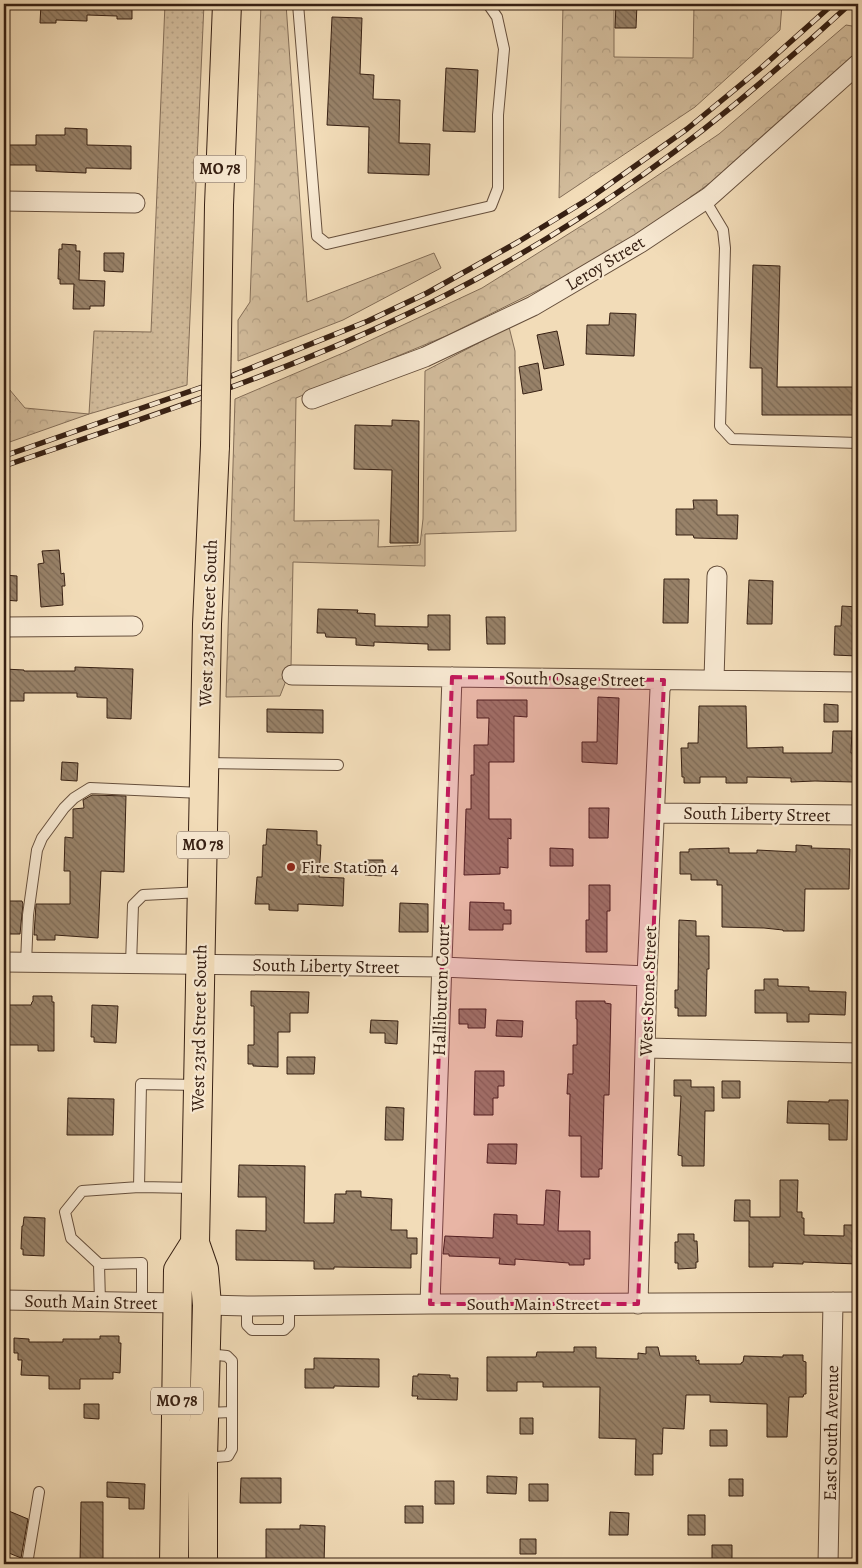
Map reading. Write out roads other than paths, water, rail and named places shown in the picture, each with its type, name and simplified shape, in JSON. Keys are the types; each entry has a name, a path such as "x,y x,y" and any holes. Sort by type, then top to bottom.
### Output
{"main road":[{"name":"West 23rd Street South","path":"194,1243 207,624 215,446 219,205 227,4"},
{"name":"MO 78","path":"174,1564 178,1270 194,1243"},
{"name":"MO 78","path":"194,1243 204,1268 207,1305 203,1458 203,1564"}],"street":[{"name":"Leroy Street","path":"312,399 425,357 533,306 640,243 705,200 858,64"},
{"path":"4,201 136,203"},
{"path":"714,680 717,576"},
{"path":"4,627 133,626"},
{"name":"South Osage Street","path":"292,675 858,682"},
{"name":"Halliburton Court","path":"430,1304 452,677"},
{"name":"West Stone Street","path":"638,1304 647,976 656,813 660,689 664,680"},
{"name":"South Liberty Street","path":"656,813 858,815"},
{"name":"South Liberty Street","path":"4,962 442,967 647,976"},
{"path":"646,1048 858,1053"},
{"name":"South Main Street","path":"4,1300 178,1303"},
{"name":"East South Avenue","path":"828,1564 834,1302"},
{"name":"South Main Street","path":"207,1305 858,1302"}],"lane":[{"path":"298,4 318,236 327,244 491,206 498,188 498,115 504,49 497,17 488,4"},
{"path":"705,200 723,230 725,248 720,426 732,439 858,443"},
{"path":"204,763 338,765"},
{"path":"26,963 28,915 37,850 42,838 64,808 74,798 90,788 204,794"},
{"path":"131,964 133,905 143,895 202,892"},
{"path":"139,1187 141,1084 198,1085"},
{"path":"142,1303 142,1263 99,1264 71,1238 66,1212 82,1191 139,1187 196,1188"},
{"path":"99,1264 100,1302"},
{"path":"203,1458 228,1456 232,1449 232,1360 227,1356 206,1354"},
{"path":"205,1413 232,1412"},
{"path":"27,1564 39,1492"}],"railway":[{"path":"4,456 211,384 368,321 427,293 518,242 590,198 687,129 761,68 833,4"},
{"path":"4,466 172,408 283,367 393,321 490,272 575,221 657,165 735,104 850,4"}],"place":[{"name":"Fire Station 4","path":"291,867"}]}
